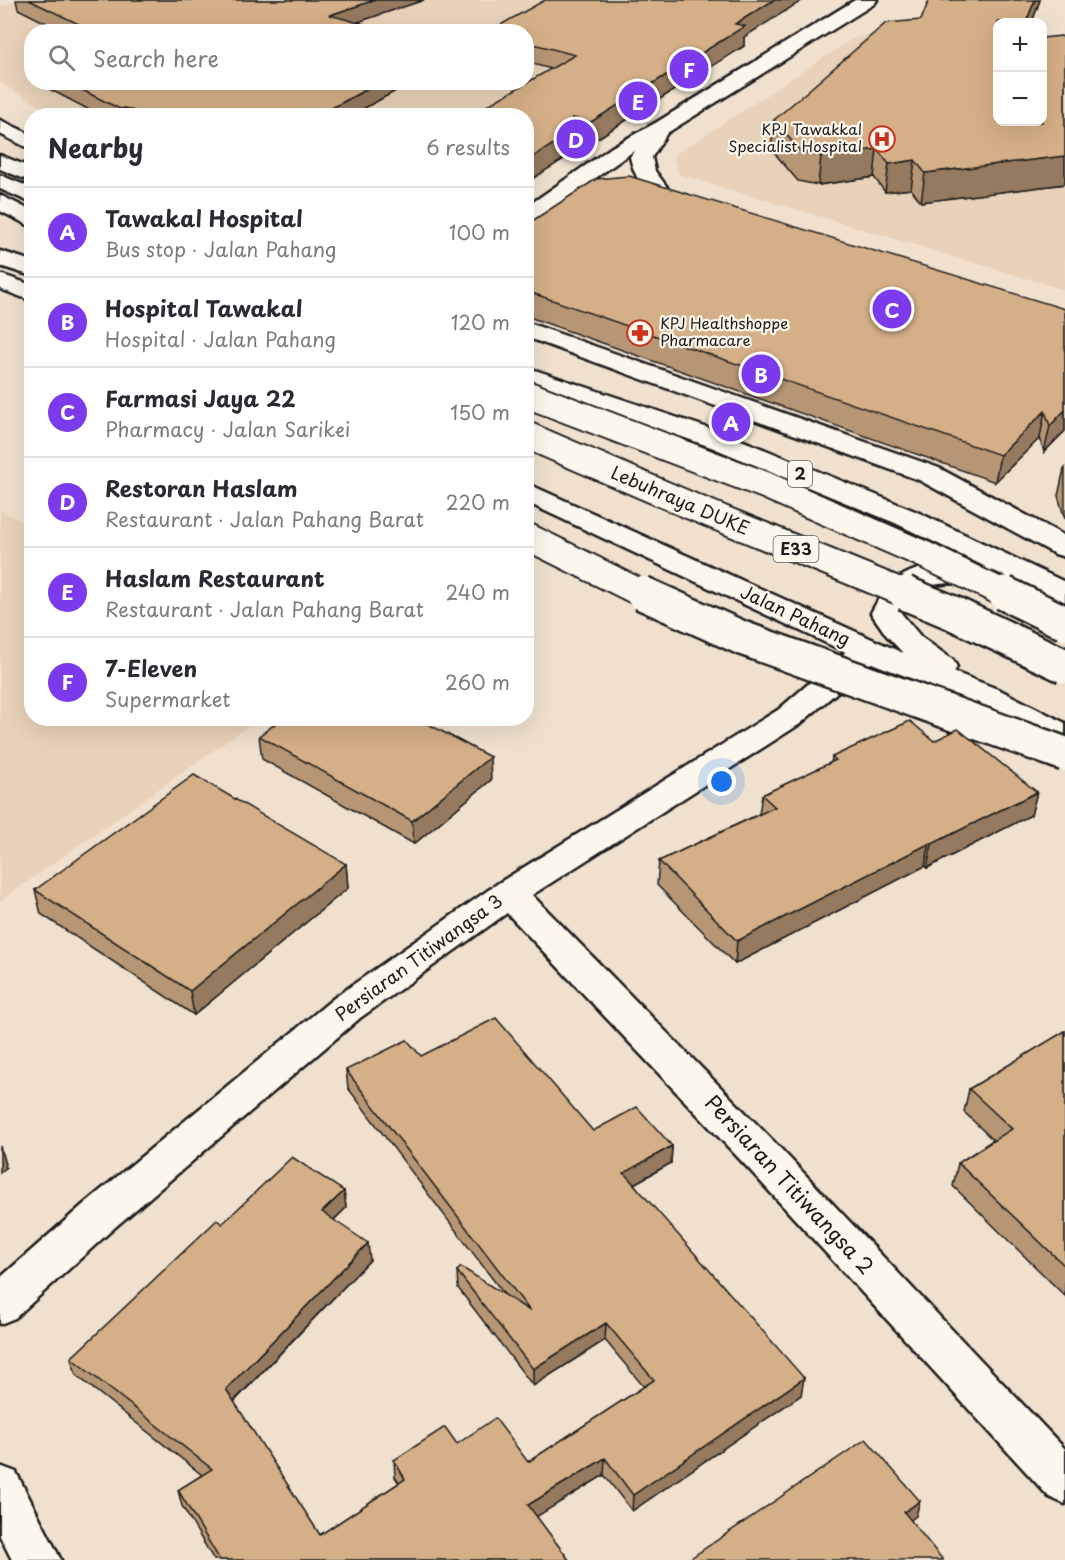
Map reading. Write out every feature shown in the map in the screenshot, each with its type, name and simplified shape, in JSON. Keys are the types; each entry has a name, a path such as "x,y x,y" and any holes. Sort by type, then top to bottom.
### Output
{"main road":[{"path":"556,199 578,178 621,149 661,127 787,47 868,0"},
{"path":"0,126 24,140"},
{"path":"656,187 644,172 641,157 661,127"},
{"path":"0,161 24,172"},
{"path":"0,180 24,206"},
{"path":"534,212 556,199 584,189 621,185 656,187 679,195"},
{"path":"0,202 24,211"},
{"path":"0,258 24,266"},
{"path":"0,281 24,291"},
{"path":"0,300 24,308"},
{"path":"534,332 929,474 1065,548"},
{"name":"2","path":"534,377 730,446 905,517 1065,593"},
{"name":"E33","path":"534,397 765,485 925,555 1065,623"},
{"name":"Lebuhraya DUKE","path":"534,438 698,509 953,613 1065,666"},
{"name":"Jalan Pahang","path":"534,495 867,650 989,697 1065,736"},
{"path":"534,540 654,600 772,650 1001,728 1065,754"},
{"path":"989,697 923,655 897,632 886,614 900,591 922,579 951,571 984,574 1065,599"},
{"name":"Persiaran Titiwangsa 3","path":"0,1305 99,1216 347,1008 509,893 789,717 867,650"},
{"name":"Persiaran Titiwangsa 2","path":"509,893 764,1158 1065,1482"},
{"path":"0,1488 37,1560"}],"shaded area":[{"path":"19,0 671,0 534,78 534,24 24,24 24,90 514,90 482,108 44,108 0,83 0,6"},
{"name":"KPJ Tawakkal Specialist Hospital","path":"993,22 993,126 1047,126 1047,109 1065,64 1065,290 678,174 673,156 852,39 880,31"},
{"path":"0,510 24,522 24,726 248,726 0,901"}],"building":[{"path":"29,0 375,0 330,15 362,24 79,24"},
{"path":"545,0 774,0 735,24 745,26 591,122 572,118 567,136 534,156 534,108 483,108 514,90 534,90 534,79 575,55 534,44 534,24 502,24"},
{"path":"929,0 1035,0 1028,18 993,18 993,126 1047,126 1047,37 1061,36 1065,39 1065,156 925,173 915,160 889,164 877,149 821,156 801,152 774,120 886,23 921,20"},
{"path":"82,90 365,90 332,108 118,108"},
{"path":"629,176 1065,309 1065,410 1050,426 1045,411 1000,455 534,294 534,220 596,179"},
{"path":"910,721 934,741 958,729 1037,792 930,843 737,941 659,861 775,807 762,795 836,760 832,757"},
{"path":"272,726 432,726 490,757 412,821 259,736"},
{"path":"194,775 346,864 190,991 35,890"},
{"path":"496,1018 593,1131 637,1107 672,1146 624,1173 804,1378 633,1495 605,1458 528,1505 569,1560 220,1560 178,1490 212,1469 71,1358 217,1220 222,1224 292,1157 344,1191 322,1212 368,1243 226,1389 320,1535 405,1479 394,1460 445,1427 457,1444 495,1418 528,1462 654,1380 606,1323 533,1369 457,1271 461,1267 530,1311 346,1070 407,1040 421,1056"},
{"path":"1065,1031 1065,1266 958,1163 1012,1129 969,1089"},
{"path":"866,1439 920,1501 904,1512 943,1560 688,1560"}],"place":[{"name":"7-Eleven","path":"689,69"},
{"name":"Haslam Restaurant","path":"638,101"},
{"name":"Restoran Haslam","path":"576,139"},
{"name":"KPJ Tawakkal Specialist Hospital","path":"882,139"},
{"name":"Farmasi Jaya 22","path":"892,309"},
{"name":"KPJ Healthshoppe Pharmacare","path":"640,333"},
{"name":"Hospital Tawakal","path":"761,374"},
{"name":"Tawakal Hospital","path":"731,422"}]}
